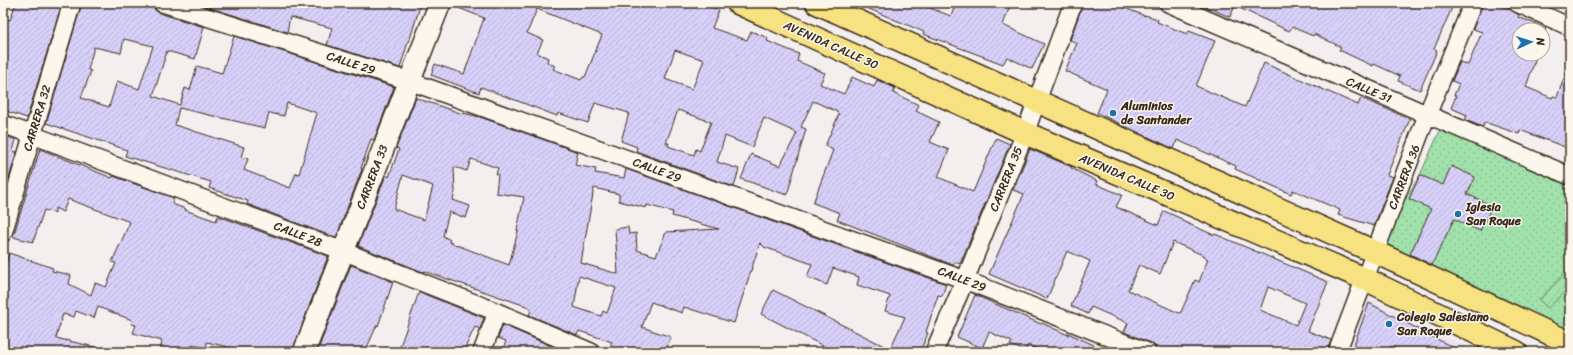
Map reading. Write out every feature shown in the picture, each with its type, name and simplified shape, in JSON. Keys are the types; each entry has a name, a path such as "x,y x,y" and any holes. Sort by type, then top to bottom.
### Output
{"highway":[{"name":"AVENIDA CALLE 30","path":"738,3 1025,133 1365,279 1516,352"},
{"path":"817,3 1375,252 1570,343"}],"street":[{"name":"CARRERA 32","path":"3,233 72,3"},
{"name":"CALLE 29","path":"162,3 409,81 965,280 1147,352"},
{"name":"CARRERA 33","path":"304,352 440,3"},
{"name":"CARRERA 35","path":"934,352 1025,133 1073,3"},
{"name":"CALLE 31","path":"1168,3 1570,176"},
{"name":"CARRERA 36","path":"1337,352 1427,115 1473,3"},
{"path":"1517,3 1570,27"},
{"name":"CALLE 28","path":"3,124 343,251 497,312 591,352"},
{"path":"482,352 497,312"}],"shaded area":[{"name":"Colegio Salesiano San Roque","path":"1367,296 1476,352 1345,352"}],"green space":[{"path":"1441,128 1570,179 1570,338 1379,242 1420,175"},
{"path":"1565,273 1570,277 1570,293 1566,291 1548,308 1539,300"}],"building":[{"path":"16,3 62,3 27,118 3,110 3,18 10,20"},
{"path":"82,3 120,3 139,8 140,3 152,3 154,9 159,13 204,27 195,59 167,51 153,96 180,105 185,88 190,90 197,66 222,73 234,36 394,87 374,140 371,139 361,168 362,169 336,238 247,204 248,201 209,188 211,182 125,156 127,150 46,123","holes":["124,39 153,46 139,89 117,81 109,107 81,98 91,71 88,70 94,47 121,53","287,103 317,113 299,174 296,173 290,188 244,170 248,159 241,157 244,147 175,125 179,108 265,128 269,113 284,116"]},
{"path":"195,3 421,3 400,68 327,45 332,28 290,17 287,32"},
{"path":"452,3 700,3 719,10 712,28 747,40 751,31 768,38 767,41 799,54 797,61 825,73 820,84 844,94 852,77 874,87 877,80 895,88 893,93 919,105 916,111 939,122 930,142 949,150 938,177 973,192 996,138 1010,144 960,264 955,262 953,265 837,220 840,213 813,203 833,150 825,146 839,114 836,111 813,101 801,127 806,129 787,195 741,179 751,154 780,166 797,133 764,118 752,147 725,136 717,162 739,169 734,187 636,151 637,147 621,141 629,113 595,103 588,123 558,113 557,116 481,87 479,93 431,75 435,64 464,74 484,18 451,5","holes":["537,9 602,35 585,77 581,80 553,69 555,66 547,62 548,58 537,53 543,40 527,33","675,50 704,60 692,89 665,79","678,110 711,122 700,151 696,149 694,155 668,146 669,143 666,143"]},
{"path":"855,3 927,3 925,6 951,16 956,3 1011,3 1003,25 1044,44 1032,69 1007,57 1003,64 923,34 924,32"},
{"path":"1083,3 1113,3 1145,16 1158,19 1157,22 1187,34 1189,31 1215,41 1196,86 1245,107 1264,63 1358,105 1361,98 1410,119 1387,175 1393,177 1374,226 1338,215 1340,210 1293,190 1291,194 1235,169 1236,166 1177,140 1174,149 1097,113 1107,89 1065,71 1077,43 1070,40"},
{"path":"1196,3 1346,3 1356,7 1358,3 1454,3 1434,49 1437,50 1436,53 1420,90 1398,81 1400,76 1374,64 1373,66 1339,50 1341,47 1314,34 1313,36 1292,27 1289,31 1235,6 1230,17"},
{"path":"1483,3 1492,3 1509,9 1519,15 1518,17 1531,22 1511,22 1511,62 1534,62 1526,87 1552,98 1553,96 1557,97 1570,65 1570,149 1520,130 1519,134 1484,122 1483,127 1465,120 1467,115 1451,108 1456,96 1454,95 1459,84 1452,81 1460,62 1468,65 1482,32 1473,29"},
{"path":"416,98 463,114 480,117 578,152 575,165 596,169 595,173 624,178 626,169 946,284 942,296 938,295 926,332 928,333 920,352 835,352 761,314 773,290 890,349 905,317 885,311 890,296 857,285 859,277 833,268 827,285 807,277 812,264 764,247 760,243 734,323 684,307 682,313 651,302 642,327 671,337 665,352 617,352 609,349 612,342 579,331 577,335 529,315 531,310 529,307 424,271 423,272 358,246 386,175 389,177 399,149 396,148","holes":["471,159 498,168 496,174 498,174 496,193 524,197 518,231 509,265 449,242 450,240 443,236 449,212 466,218 470,206 453,200 455,192 454,167 467,171","403,175 433,186 424,220 394,209","594,188 619,194 619,201 646,208 647,205 673,212 672,216 719,229 666,232 656,256 637,250 636,233 629,234 628,227 615,229 618,274 581,263","579,276 616,288 607,313 603,311 601,316 574,307"]},
{"path":"3,135 16,140 13,151 17,152 9,178 3,176"},
{"path":"40,149 112,178 113,176 174,198 172,204 186,209 185,210 216,221 218,216 328,256 292,352 231,352 232,348 207,342 206,348 192,345 189,352 160,352 162,341 133,333 136,325 131,324 132,320 98,307 94,318 76,311 74,317 63,314 56,338 95,347 94,352 3,352 3,275 9,253 53,268 52,271 71,275 69,284 91,295 95,283 106,287 116,263 112,262 130,222 68,199 63,212 55,208 55,213 44,210 33,242 13,237"},
{"path":"1030,149 1072,167 1071,168 1097,181 1096,184 1122,195 1116,207 1158,225 1164,211 1182,219 1182,221 1214,235 1215,234 1328,282 1308,331 1331,340 1327,352 1157,352 1155,346 1151,343 1124,332 1128,323 1091,307 1088,314 1071,306 1090,261 1067,251 1047,299 989,274 1024,194 1013,190","holes":["1173,242 1205,256 1205,258 1208,259 1199,282 1195,280 1181,312 1179,313 1128,290 1139,265 1160,274","1268,287 1305,303 1296,325 1260,310"]},
{"name":"Iglesia San Roque","path":"1451,166 1475,177 1467,194 1492,206 1480,231 1454,219 1432,265 1410,254 1431,209 1409,199 1420,175 1443,185"},
{"path":"351,265 393,282 378,326 377,325 365,352 317,352"},
{"path":"419,292 484,318 480,329 475,327 463,352 440,352 426,347 424,352 398,352"},
{"path":"975,295 1068,335 1068,333 1109,352 1044,352 1028,345 1025,351 1010,345 1012,342 989,332 982,348 957,337"},
{"name":"Colegio Salesiano San Roque","path":"1369,303 1462,352 1404,352 1391,346 1389,352 1348,352 1349,348 1352,350"},
{"path":"503,325 565,352 502,352 506,341 498,338"}],"place":[{"name":"Aluminios de Santander","path":"1113,113"},
{"name":"Iglesia San Roque","path":"1458,214"},
{"name":"Colegio Salesiano San Roque","path":"1389,324"}]}
